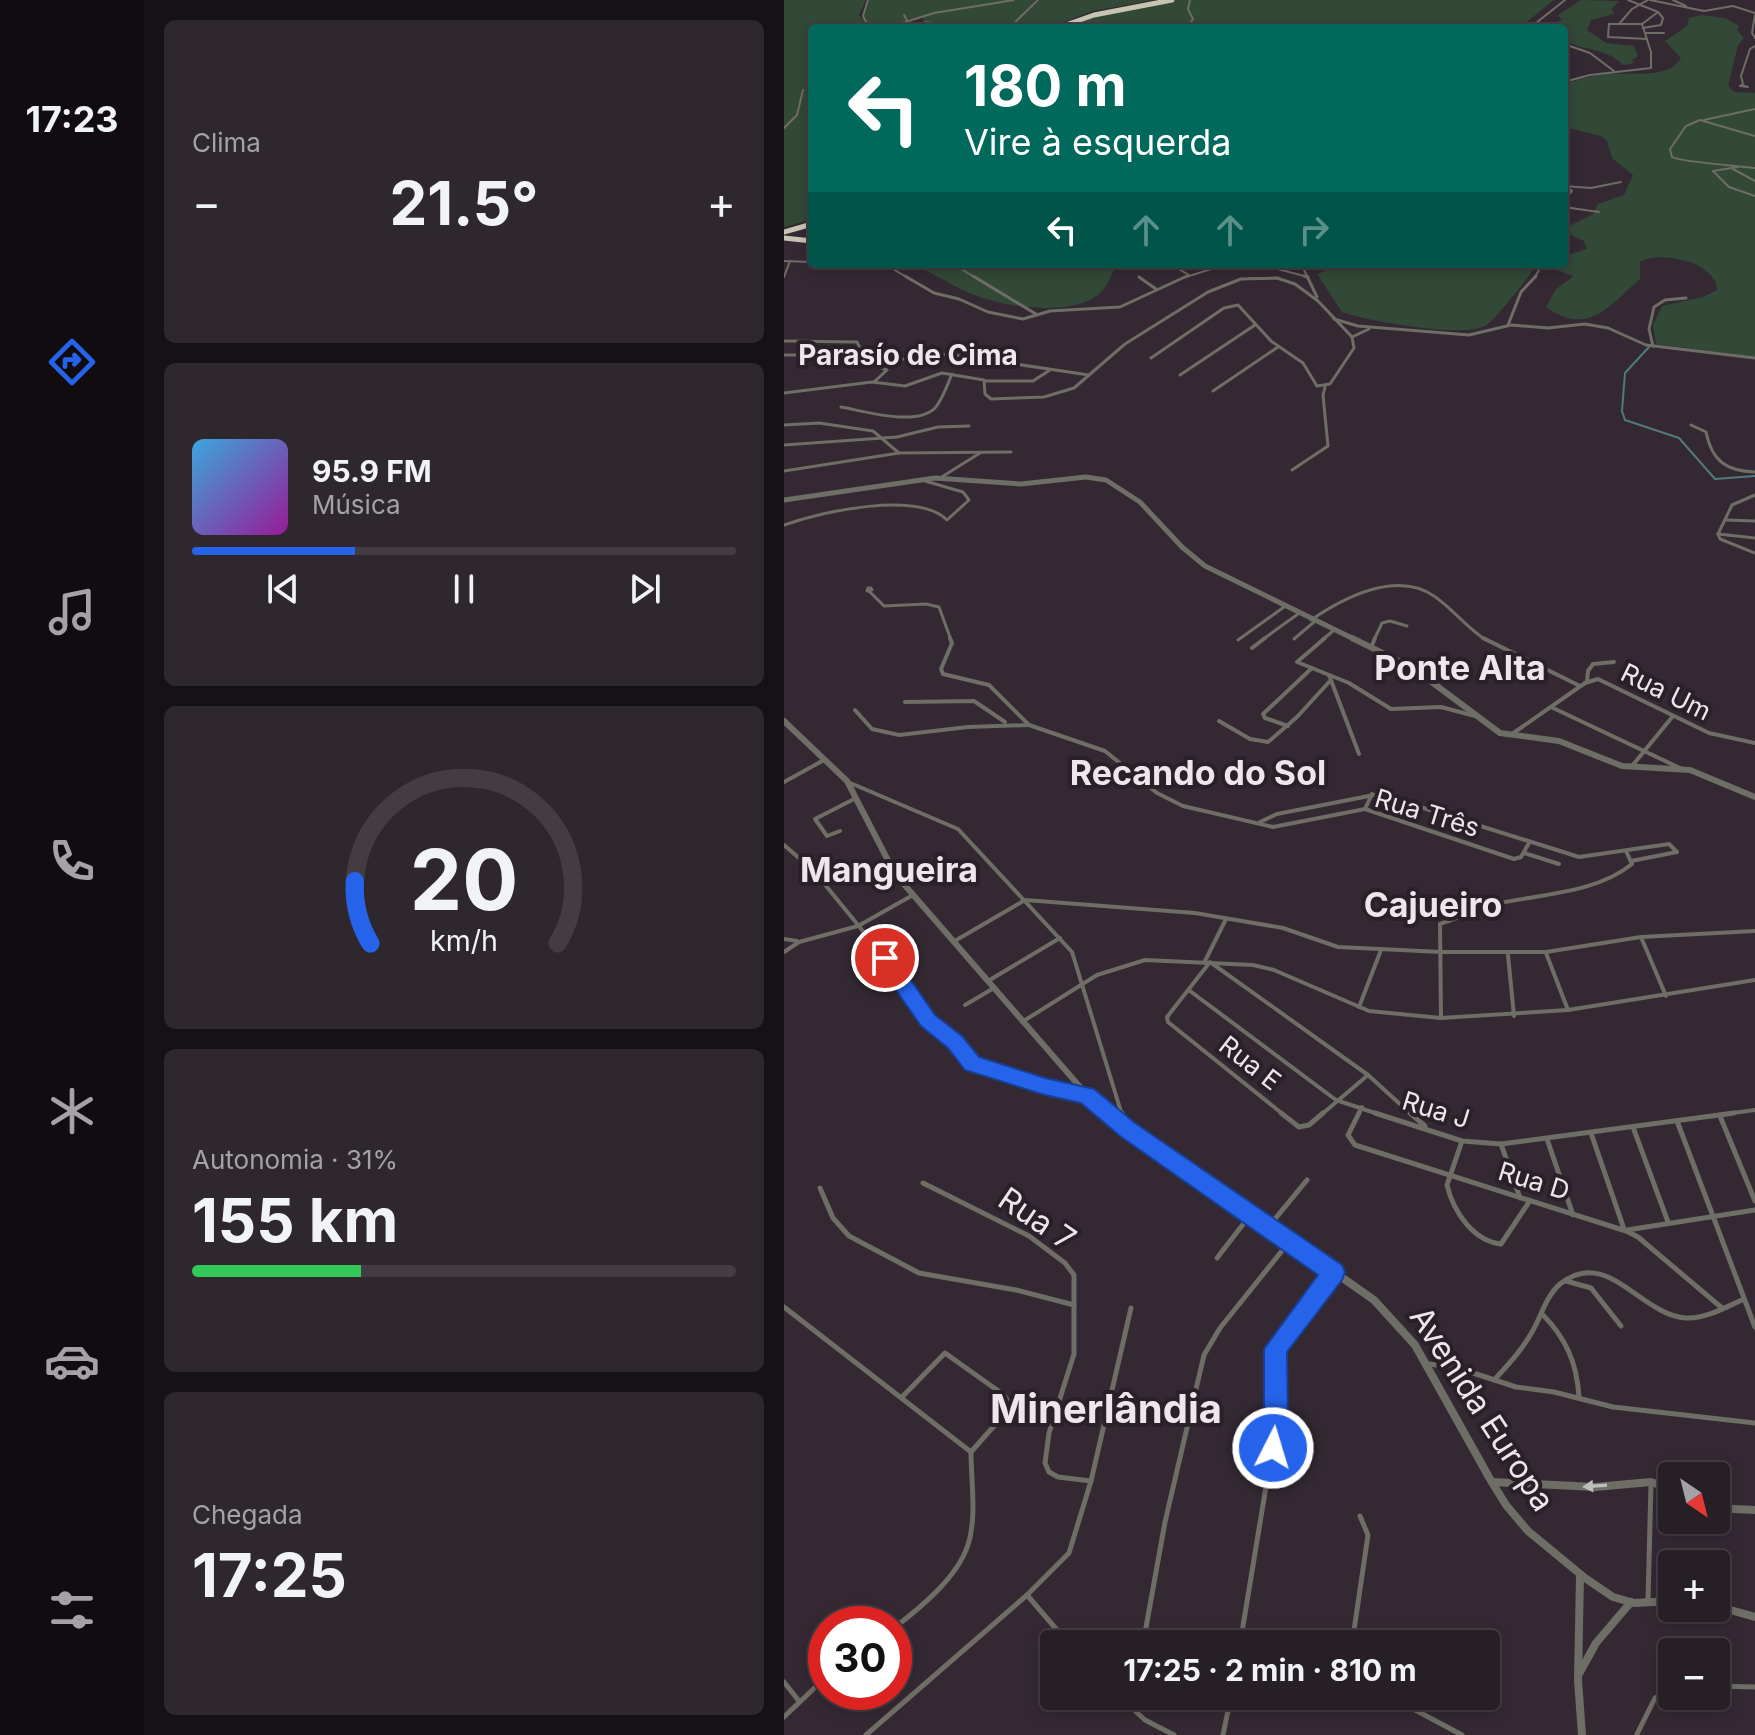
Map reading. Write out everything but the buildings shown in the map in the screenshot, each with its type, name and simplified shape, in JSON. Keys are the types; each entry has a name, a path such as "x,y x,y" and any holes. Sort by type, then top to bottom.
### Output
{"highway":[{"path":"1065,24 1094,13 1165,0"},
{"path":"1067,24 1111,11 1174,0"},
{"path":"784,230 808,224"},
{"path":"784,238 808,241"}],"street":[{"path":"867,24 863,16 868,0"},
{"path":"907,24 932,13 990,7 1014,0"},
{"path":"1013,24 1038,0"},
{"path":"1190,0 1188,9 1193,19 1190,24"},
{"path":"1535,24 1565,0"},
{"path":"1628,0 1658,12 1663,18 1661,25 1612,24 1608,25 1609,38 1647,39"},
{"path":"1619,24 1638,5 1649,0 1706,11 1733,6 1755,14 1752,33 1755,38"},
{"path":"1673,0 1692,9"},
{"path":"1733,0 1733,6"},
{"path":"1568,81 1614,71 1651,68 1643,26 1644,20 1658,12"},
{"path":"904,15 909,22 906,24"},
{"path":"931,24 925,22 939,24"},
{"path":"1645,33 1664,33"},
{"path":"1568,45 1590,53 1614,71"},
{"path":"1743,84 1745,62 1750,49 1755,46"},
{"path":"784,128 796,120 803,90"},
{"path":"1755,109 1686,126 1670,149 1673,159 1755,168"},
{"path":"1704,120 1713,126 1755,136"},
{"path":"1745,166 1713,171 1729,187 1755,196"},
{"path":"1731,168 1755,181"},
{"path":"1568,186 1583,189 1621,182"},
{"path":"1568,208 1599,212"},
{"path":"784,261 808,262"},
{"path":"784,277 790,261"},
{"path":"890,268 936,294 959,299 988,312 1023,319 1036,314 1079,308 1114,308 1189,275 1213,268"},
{"path":"960,268 1036,314"},
{"path":"1177,268 1189,275"},
{"path":"1274,268 1308,277"},
{"path":"1151,358 1231,305 1243,307 1255,325 1303,363 1317,386 1325,387 1355,344 1318,299 1307,268"},
{"path":"1509,326 1509,316 1519,302 1520,293 1542,268"},
{"path":"1139,277 1156,289"},
{"path":"985,381 985,394 991,399 1044,397 1074,388 1107,356 1193,300 1226,283 1253,277 1275,278 1295,284 1318,299"},
{"path":"1653,346 1649,329 1654,307 1669,298 1686,298"},
{"path":"1334,319 1362,329 1379,327 1472,335 1509,326 1598,326 1653,346 1755,358"},
{"path":"1180,375 1255,325"},
{"path":"1347,332 1353,325"},
{"path":"1352,337 1362,329"},
{"path":"784,341 852,341 859,344 869,364 887,370 874,382"},
{"path":"1213,391 1279,347"},
{"path":"784,355 864,355 886,361 952,354 1089,375"},
{"path":"784,393 874,382 905,386 935,375 952,374 985,381 1033,381 1052,369"},
{"path":"841,407 896,416 926,413 932,411 948,387 952,374"},
{"path":"1292,470 1328,446 1323,395 1325,387"},
{"path":"784,425 831,424 873,431 899,453"},
{"path":"1691,425 1706,432 1709,451 1724,465 1739,471 1755,472"},
{"path":"784,445 884,438 938,427 969,426"},
{"path":"939,478 982,452"},
{"path":"784,471 899,453 1011,452"},
{"path":"784,500 919,479 1027,484 1088,476 1107,479 1138,499 1174,542 1197,561 1312,621 1424,674 1496,732 1559,741 1601,760 1632,766 1682,769"},
{"path":"784,525 814,516 895,507 935,509 947,520 969,500 968,495 961,491 919,479"},
{"path":"1718,534 1734,503 1755,495"},
{"path":"1726,520 1755,521"},
{"path":"1718,534 1755,538"},
{"path":"1718,534 1719,538 1755,553"},
{"name":"Rua Um","path":"1294,639 1333,604 1381,589 1418,589 1435,597 1478,635 1580,686 1600,680 1715,735 1755,743"},
{"name":"Rua Três","path":"869,591 884,606 903,608 929,603 939,607 952,639 951,650 941,669 943,674 989,685 1029,725 1105,751 1157,793 1176,803 1276,826 1365,809 1512,859 1520,858 1524,853 1559,864"},
{"path":"1238,640 1284,607"},
{"path":"1252,648 1298,614"},
{"path":"1371,648 1381,624 1390,621 1407,626"},
{"path":"1333,631 1297,661 1349,683 1391,709 1441,707 1477,717"},
{"path":"1587,682 1588,671 1593,664 1614,662"},
{"path":"1288,726 1262,714 1312,668"},
{"path":"1329,675 1329,682 1359,754"},
{"path":"1219,721 1262,743 1288,726 1329,682"},
{"path":"1510,736 1580,686"},
{"path":"905,702 974,701 1007,724"},
{"path":"1551,707 1682,769 1755,797"},
{"path":"855,710 872,729 903,735 1007,724 1029,725"},
{"path":"1632,766 1673,716"},
{"name":"Avenida Europa","path":"784,721 847,781 895,874 1087,1095 1127,1129 1374,1300 1404,1328 1428,1364 1492,1482 1521,1524 1603,1591 1631,1602 1658,1601"},
{"path":"784,735 793,730"},
{"path":"784,782 824,760"},
{"path":"847,781 958,829 1060,938 1077,960 1127,1129"},
{"path":"1365,809 1372,794"},
{"path":"1258,823 1277,814 1372,794 1390,795 1529,843 1588,857 1670,843 1676,850 1672,854 1631,861"},
{"path":"840,831 827,836 815,819 856,798"},
{"path":"1524,853 1529,843"},
{"path":"784,845 813,870 928,1021 955,1042 972,1064 1045,1087 1087,1095"},
{"path":"1626,851 1631,861"},
{"path":"1441,1018 1439,926 1445,920 1497,904 1565,892 1626,870 1631,861"},
{"path":"784,952 799,942 858,926 913,895"},
{"path":"953,942 1025,900 1172,910 1283,928 1338,947 1381,950 1508,954 1546,952 1641,937 1755,931"},
{"name":"Rua E","path":"1226,919 1208,962 1190,991 1169,1014 1168,1022 1296,1126 1309,1125 1368,1075"},
{"path":"1641,937 1666,996"},
{"path":"988,981 1060,938"},
{"path":"784,939 799,942"},
{"path":"1359,1007 1381,950"},
{"path":"1546,952 1568,1010"},
{"path":"1508,954 1514,1016"},
{"path":"1022,1022 1084,983 1130,961 1208,962 1274,970 1359,1007 1385,1014 1441,1018 1514,1016 1568,1010 1755,980"},
{"path":"1208,962 1368,1075 1428,1129"},
{"path":"965,1005 994,988"},
{"name":"Rua J","path":"1190,991 1336,1100 1462,1141 1501,1144 1755,1110"},
{"name":"Rua D","path":"1362,1107 1347,1137 1351,1143 1450,1177 1625,1230 1638,1237 1722,1308"},
{"path":"1111,1116 1121,1109"},
{"path":"1720,1116 1755,1201"},
{"path":"1677,1121 1755,1327"},
{"path":"1633,1127 1668,1222"},
{"path":"1591,1133 1625,1230 1755,1210"},
{"path":"1547,1139 1573,1215"},
{"path":"1462,1141 1447,1185 1451,1200 1471,1227 1490,1244 1498,1245 1504,1242 1529,1202"},
{"path":"1501,1144 1520,1198"},
{"path":"1269,1227 1307,1180"},
{"name":"Rua 7","path":"923,1183 987,1212 1067,1265 1076,1281 1074,1354 1049,1434 1047,1463 1053,1475 1091,1481"},
{"path":"820,1188 833,1218 849,1236 919,1273 1016,1290 1074,1305"},
{"path":"1217,1258 1251,1214"},
{"path":"1146,1630 1165,1522 1204,1355 1220,1328 1289,1242"},
{"path":"1242,1630 1276,1426 1276,1349 1334,1272"},
{"path":"1494,1380 1526,1342 1552,1292 1563,1280 1584,1273 1603,1274 1626,1284 1659,1311 1685,1319 1744,1299"},
{"path":"1563,1280 1591,1288 1621,1326"},
{"path":"784,1307 971,1452"},
{"path":"866,1735 1027,1595 1073,1547 1131,1308"},
{"path":"1542,1314 1564,1339 1573,1357 1578,1372 1579,1397"},
{"path":"902,1397 945,1353 1004,1395 1009,1403 1008,1410 971,1452 967,1547 927,1600 912,1613"},
{"path":"1428,1364 1455,1367 1516,1387 1629,1409 1755,1423"},
{"path":"1492,1482 1595,1487 1651,1482 1658,1484"},
{"path":"1648,1601 1651,1482"},
{"path":"1730,1509 1755,1510"},
{"path":"1354,1630 1368,1535 1360,1516"},
{"path":"1580,1575 1578,1680 1582,1735"},
{"path":"1027,1595 1057,1630"},
{"path":"1578,1680 1584,1662 1596,1643 1631,1602"},
{"path":"1730,1610 1755,1617"},
{"path":"1578,1635 1585,1641 1596,1643"},
{"path":"784,1682 799,1701"},
{"path":"1730,1686 1755,1687"},
{"path":"784,1717 808,1693"},
{"path":"1637,1734 1658,1696"},
{"path":"1133,1710 1174,1735"},
{"path":"1223,1735 1228,1710"},
{"path":"1415,1710 1462,1735"}],"green space":[{"path":"784,0 866,0 859,15 868,24 808,24 808,220 784,227"},
{"path":"869,0 1036,0 1018,21 1040,0 1155,0 1093,11 1058,24 934,24 923,20 923,17 894,24 869,24 864,16"},
{"path":"1177,0 1554,0 1524,24 1073,24 1098,15"},
{"path":"1581,0 1619,1 1612,9 1614,14 1591,20 1587,30 1606,43 1634,46 1638,56 1632,60 1634,63 1623,65 1610,55 1568,42 1568,24 1552,24 1562,20 1558,15"},
{"path":"1702,15 1725,18 1739,26 1737,30 1744,38 1738,45 1728,86 1734,92 1755,93 1755,357 1656,344 1653,325 1662,306 1703,297 1717,290 1708,272 1686,261 1660,257 1640,262 1640,279 1609,307 1587,318 1561,316 1546,307 1556,289 1574,276 1552,268 1568,268 1568,255 1587,249 1584,241 1568,232 1568,226 1593,214 1598,204 1624,195 1633,175 1612,158 1607,141 1601,136 1568,128 1568,83 1602,75 1648,74 1667,70 1681,58 1665,41 1687,26 1689,18"},
{"path":"920,268 1115,268 1098,295 1086,302 1054,308 1018,306 985,299"},
{"path":"1333,268 1534,268 1490,322 1474,329 1457,330 1392,324 1342,312 1317,274"}],"waterway":[{"path":"1649,347 1625,373 1622,411 1625,420 1679,438 1715,479 1755,476"}],"district":[{"name":"Parasío de Cima","path":"908,355"},
{"name":"Ponte Alta","path":"1460,668"},
{"name":"Recando do Sol","path":"1198,773"},
{"name":"Mangueira","path":"889,870"},
{"name":"Cajueiro","path":"1433,905"},
{"name":"Minerlândia","path":"1106,1409"}],"route":[{"path":"885,958 928,1021 955,1042 972,1064 1045,1087 1087,1095 1127,1129 1334,1272 1283,1335 1276,1349 1273,1448"}]}
